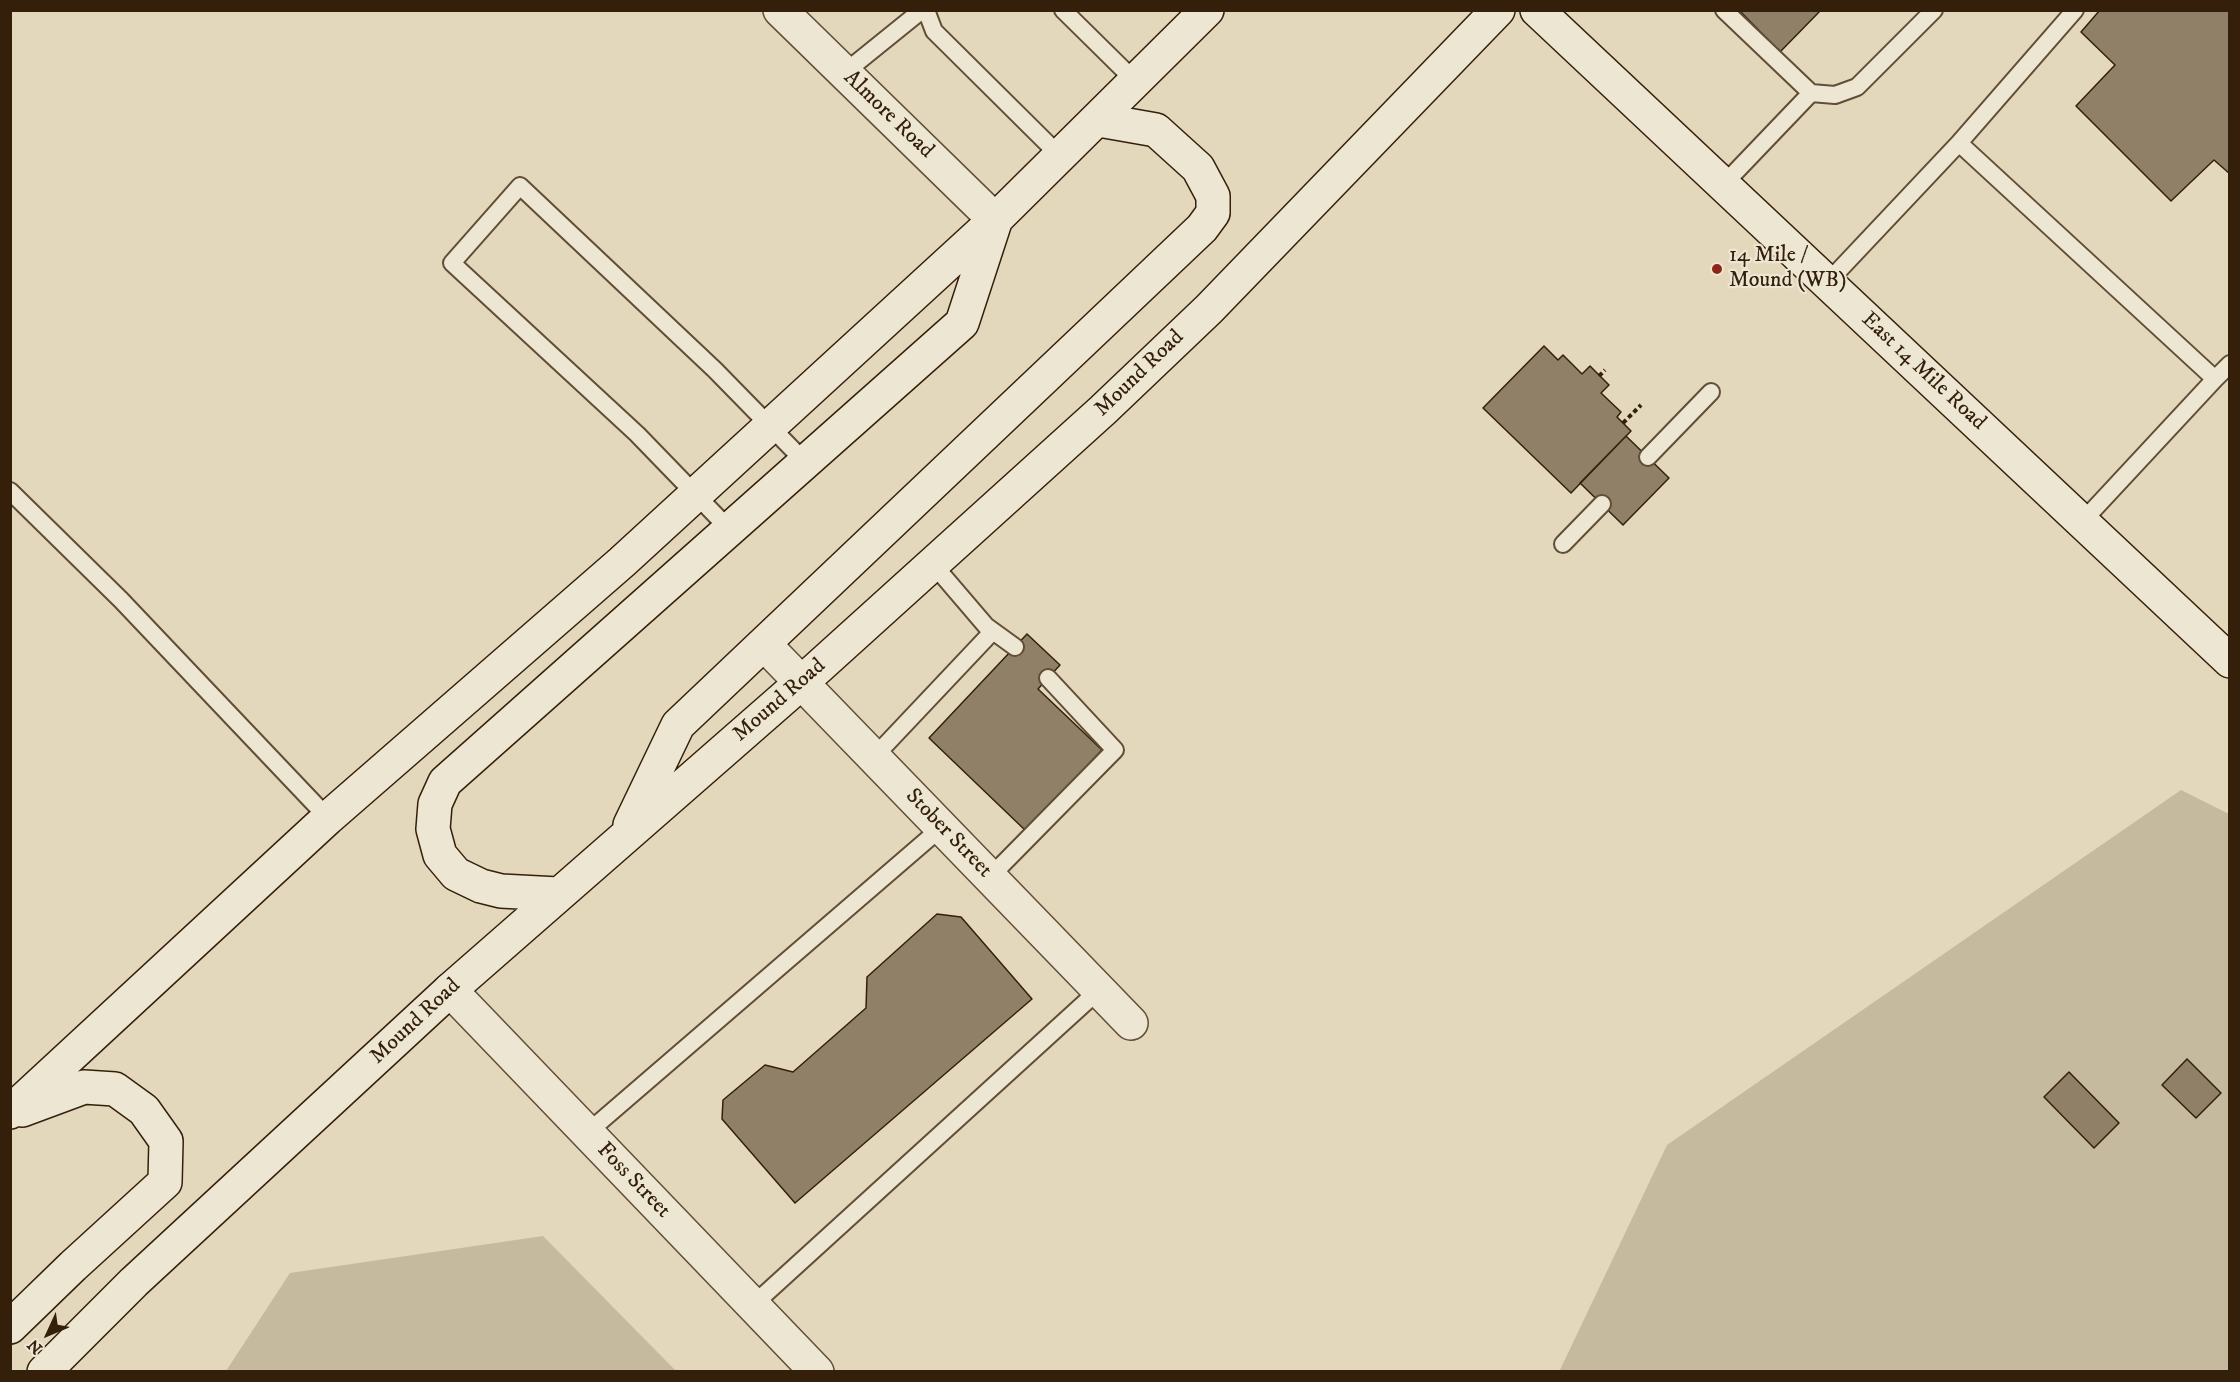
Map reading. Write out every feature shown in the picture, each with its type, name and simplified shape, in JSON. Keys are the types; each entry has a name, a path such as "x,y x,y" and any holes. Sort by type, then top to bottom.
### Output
{"main road":[{"name":"Almore Road","path":"780,10 995,220"},
{"path":"10,1113 328,818 622,562 995,220 1099,120 1207,10"},
{"name":"Mound Road","path":"44,1371 134,1282 450,990 801,683 1103,410 1209,309 1498,10"},
{"name":"East 14 Mile Road","path":"1537,10 2229,661"},
{"path":"624,837 678,725 765,645 1202,228 1213,213 1213,196 1198,168 1156,130 1099,120"},
{"path":"558,894 501,891 481,886 456,874 440,855 433,829 435,804 445,782 962,323 995,220"},
{"name":"Stober Street","path":"765,645 1131,1023"},
{"name":"Foss Street","path":"450,990 817,1371"},
{"path":"10,1113 84,1087 115,1089 144,1110 166,1141 165,1182 10,1327"}],"lane":[{"path":"844,73 924,10 934,31 1061,157"},
{"path":"1063,10 1136,82"},
{"path":"1724,10 1811,93 1835,95 1857,87 1935,10"},
{"path":"1827,283 1959,143 2075,10"},
{"path":"1723,185 1811,93"},
{"path":"1959,143 2215,379"},
{"path":"729,529 637,434 452,263 520,186 771,426 805,462"},
{"path":"2082,522 2229,364"},
{"path":"1648,457 1712,392"},
{"path":"10,491 121,600 328,818"},
{"path":"1563,544 1602,504"},
{"path":"933,564 993,631 1015,647"},
{"path":"874,757 993,631"},
{"path":"990,877 1115,750 1048,678"},
{"path":"587,1133 942,827"},
{"path":"753,1305 1100,990"}],"path":[{"path":"1599,376 1605,370"},
{"path":"1623,423 1641,405"}],"shaded area":[{"path":"2181,790 2229,814 2229,1371 1559,1372 1667,1145"},
{"path":"543,1236 676,1371 226,1371 290,1273"}],"building":[{"path":"1739,10 1821,10 1780,52"},
{"path":"2100,10 2230,10 2230,174 2214,160 2171,201 2076,106 2115,65 2081,32"},
{"path":"1544,346 1558,360 1563,355 1582,374 1590,366 1609,385 1601,393 1621,412 1617,417 1631,431 1571,493 1483,408"},
{"path":"1626,436 1669,478 1623,525 1580,483"},
{"path":"1027,634 1060,665 1038,689 1102,750 1026,831 929,738"},
{"path":"937,914 961,917 1032,999 795,1203 722,1119 723,1100 765,1065 793,1072 866,1008 867,977"},
{"path":"2187,1059 2221,1093 2196,1118 2162,1085"},
{"path":"2069,1072 2119,1123 2094,1148 2044,1097"}],"place":[{"name":"14 Mile / Mound (WB)","path":"1717,269"}]}
